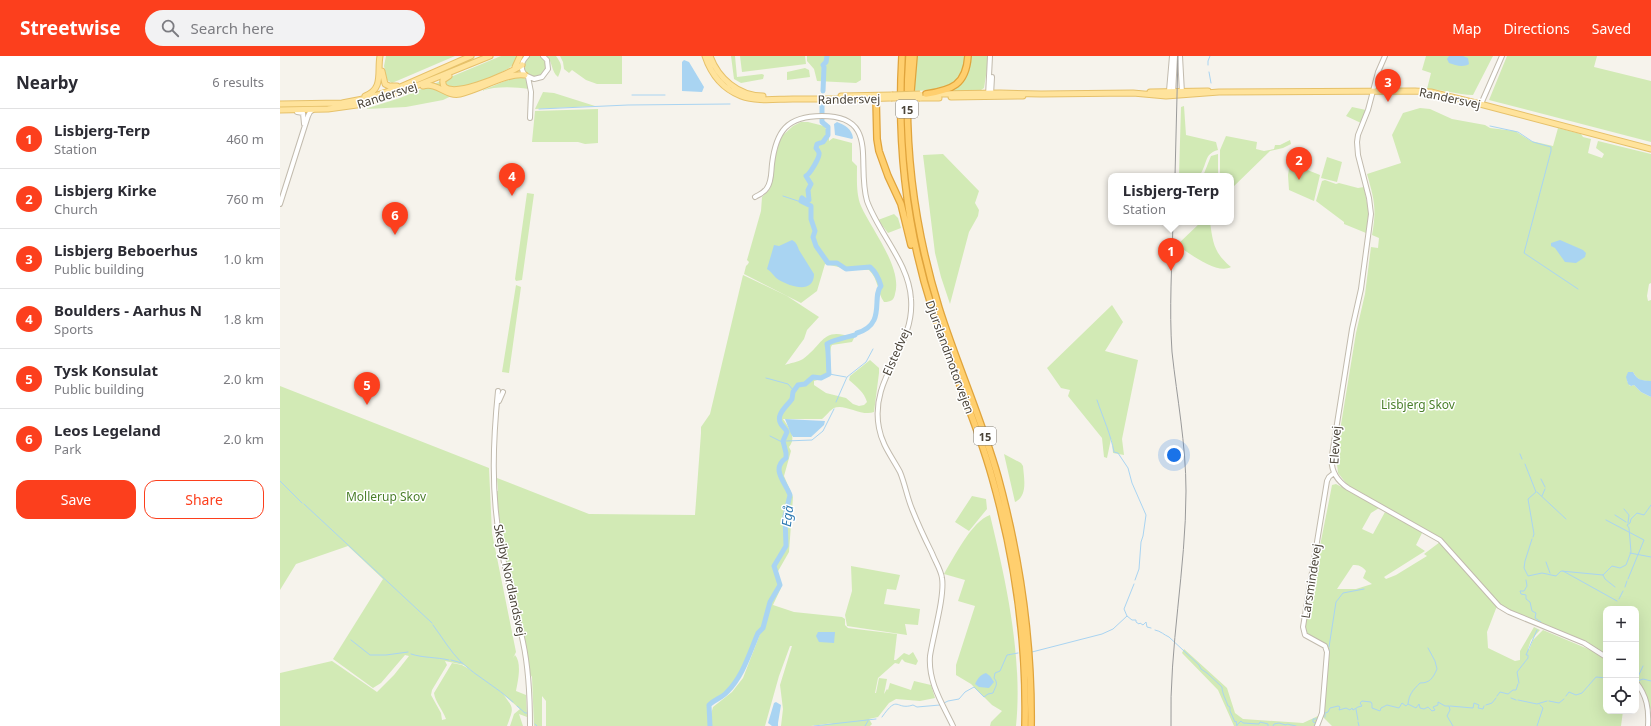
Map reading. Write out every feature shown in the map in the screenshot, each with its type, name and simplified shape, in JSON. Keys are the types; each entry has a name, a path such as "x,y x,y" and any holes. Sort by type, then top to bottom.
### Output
{"highway":[{"name":"Djurslandmotorvejen","path":"902,56 900,126 907,202 915,246 924,283 948,355 986,456 999,504 1008,546 1022,634 1025,685 1025,726"},
{"name":"Djurslandmotorvejen","path":"908,56 907,98 909,153 916,213 931,282 949,338 986,438 1003,496 1014,544 1026,627 1031,726"},
{"path":"909,153 910,93 914,56"},
{"path":"922,95 943,92 961,81 966,72 968,56"},
{"path":"876,97 877,139 879,151 888,176 901,204 927,302 948,355"}],"main road":[{"path":"382,56 385,84 394,87 408,83"},
{"path":"329,103 366,96 374,91 379,82 382,56"},
{"name":"Randersvej","path":"280,104 329,103 368,98 398,88 471,56"},
{"name":"Randersvej","path":"705,56 708,66 721,83 730,90 750,98 1182,93 1209,91 1374,90 1431,92 1651,149"},
{"name":"Randersvej","path":"710,56 717,70 728,83 742,92 752,95 876,97"},
{"path":"488,57 446,77 443,80 443,85 450,90 462,89 513,71 522,65"},
{"name":"Randersvej","path":"280,110 354,106 397,93 488,57"},
{"path":"506,73 516,66 524,57"},
{"path":"397,93 406,92 428,85 438,87 449,94 461,94 514,75 526,76"}],"street":[{"path":"526,76 537,79 542,77 548,69 547,60 543,56"},
{"path":"990,95 992,56"},
{"path":"1172,92 1174,56"},
{"path":"1180,56 1182,93"},
{"name":"Elevvej","path":"1385,56 1378,72 1374,90 1358,135 1357,142 1358,155 1369,198 1370,214 1361,289 1352,329 1332,455 1334,473 1340,482 1348,488 1440,540 1499,606 1508,612 1584,643 1603,655"},
{"path":"1481,104 1502,56"},
{"path":"524,57 522,69 531,92 530,118"},
{"path":"531,92 537,79"},
{"path":"280,204 309,114 315,109"},
{"path":"287,110 303,113 304,128"},
{"name":"Elstedvej","path":"755,197 764,192 770,183 774,147 782,130 790,122 807,116 838,116 846,119 855,126 859,133 862,145 864,188 867,201 905,273 910,291 911,311 908,330 882,385 878,406 878,418 879,428 885,446 903,479 912,508 942,576 941,593 930,656 930,665 936,694 953,726"},
{"name":"Skejby Nordlandsvej","path":"500,391 496,409 494,445 495,507 502,554 526,657 529,684 530,726"},
{"name":"Larsmindevej","path":"1318,726 1322,713 1327,652 1325,646 1305,635 1303,626 1327,481 1334,473"},
{"path":"1639,687 1647,701 1649,708 1648,726"}],"green space":[{"path":"535,55 543,58 546,66 543,74 535,77 527,74 524,66 527,58"},
{"path":"386,56 455,56 392,83 387,80 384,66"},
{"path":"501,56 518,56 516,62 508,69 443,100 406,107 365,109 400,98"},
{"path":"547,56 556,56 560,62 561,69 558,77 554,72"},
{"path":"560,56 622,56 622,84 597,84 586,80 572,70 569,73 564,69"},
{"path":"731,56 735,56 737,77 762,74 764,75 763,79 741,83 734,79"},
{"path":"740,56 805,56 806,64 742,72"},
{"path":"807,56 861,56 861,80 856,83 817,81 814,69 807,61"},
{"path":"917,56 966,56 963,72 958,80 953,84 947,87 914,91"},
{"path":"969,56 989,56 984,88 981,90 944,94 958,87 966,76"},
{"path":"1426,56 1493,56 1473,95 1427,89 1431,73 1422,70"},
{"path":"1507,56 1597,56 1594,67 1651,81 1651,142 1489,100"},
{"path":"805,68 809,70 810,77 787,80 787,72"},
{"path":"517,76 523,77 526,80 529,89 505,87 481,91"},
{"path":"543,92 554,93 595,106 535,109"},
{"path":"1184,106 1186,135 1216,142 1218,150 1210,154 1201,173 1179,173 1181,107"},
{"path":"1352,107 1366,110 1361,123 1346,116"},
{"name":"Lisbjerg Skov","path":"1420,108 1430,109 1452,119 1485,125 1490,128 1515,131 1531,141 1553,146 1558,128 1581,134 1583,137 1591,139 1588,153 1602,158 1604,154 1596,148 1598,141 1651,154 1651,283 1649,284 1647,296 1648,301 1651,300 1651,381 1640,380 1633,372 1627,381 1630,386 1634,385 1641,392 1651,397 1651,711 1645,695 1639,685 1639,606 1603,606 1603,653 1587,643 1500,605 1439,538 1349,487 1338,473 1336,455 1356,333 1365,294 1371,247 1378,248 1379,238 1372,235 1374,204 1367,174 1401,163 1392,135 1403,113"},
{"path":"598,109 598,143 532,142 535,111"},
{"path":"801,122 824,126 829,133 829,141 833,138 852,143 852,161 857,166 859,201 885,249 894,273 896,284 895,294 894,298 890,301 884,302 875,278 869,270 852,270 825,264 817,291 801,303 744,274 746,266 749,262 747,260 761,211 762,197 770,189 775,157 781,137 793,126"},
{"path":"1226,136 1257,142 1256,149 1264,151 1274,149 1275,145 1280,145 1290,140 1291,144 1283,148 1270,151 1234,186 1234,173 1220,173 1220,150"},
{"path":"943,154 979,191 975,203 979,210 978,216 969,232 950,304 935,253 923,155"},
{"path":"1218,154 1218,173 1204,173 1211,156"},
{"path":"1327,157 1342,162 1337,182 1321,178"},
{"path":"1290,163 1320,175 1314,201 1289,190 1288,175"},
{"path":"1325,180 1336,184 1339,183 1358,188 1364,187 1369,214 1366,233 1344,224 1344,222 1316,201 1322,181"},
{"path":"527,193 534,194 522,280 516,281 515,279"},
{"path":"894,214 898,218 901,228 888,233 878,220"},
{"path":"1198,225 1210,225 1215,247 1225,262 1231,267 1225,269 1211,266 1177,245"},
{"path":"743,275 787,296 819,317 807,330 804,339 785,365 803,359 829,335 835,334 854,338 852,342 832,345 827,375 814,381 814,385 826,393 846,398 853,404 859,406 864,405 867,402 866,398 849,380 850,376 870,360 879,368 874,412 864,413 838,407 832,409 822,419 783,419 790,429 792,436 789,447 791,451 784,476 793,497 789,552 777,573 781,588 773,605 794,612 842,617 845,619 845,625 848,628 897,634 894,660 904,653 909,655 913,652 918,661 916,665 905,662 902,659 899,664 895,663 878,678 875,693 879,678 887,679 884,694 887,689 888,690 890,683 911,690 914,681 931,685 935,698 920,701 896,699 889,703 878,717 869,719 872,724 870,726 818,726 833,723 811,726 781,726 783,709 780,685 792,646 790,646 779,676 765,726 712,726 711,714 713,707 732,692 743,678 762,629 758,633 742,672 725,694 709,705 710,726 546,726 546,701 542,696 542,726 534,726 532,677 530,674 523,631 504,555 496,491 498,491 497,478 589,514 695,515 701,427 710,414"},
{"path":"516,285 521,287 509,373 502,372"},
{"path":"1112,305 1123,322 1105,351 1138,360 1122,439 1124,455 1113,453 1111,439 1107,458 1104,457 1102,438 1068,396 1070,390 1061,388 1047,368"},
{"name":"Mollerup Skov","path":"280,386 489,468 492,533 516,652 513,658 515,655 518,663 519,672 516,691 526,695 527,717 519,714 523,726 510,726 514,714 520,709 503,694 512,708 507,726 280,726 280,673 332,661 377,692 394,675 409,656 405,655 381,683 373,688 333,659 383,579 348,546 296,564 280,590","holes":["445,661 464,665 471,670 462,665 452,663 434,693 446,719 442,720 441,713 431,695 432,690 447,665"]},
{"path":"1004,454 1021,463 1023,466 1024,491 1022,496 1015,502"},
{"path":"1336,484 1378,506 1379,508 1371,513 1362,529 1373,534 1385,512 1420,530 1422,533 1416,545 1425,551 1384,577 1386,579 1396,575 1427,556 1424,554 1440,542 1497,606 1487,632 1488,648 1515,661 1520,660 1520,651 1534,627 1540,630 1531,640 1529,650 1533,640 1543,630 1593,651 1603,658 1603,714 1623,714 1621,726 1332,726 1323,717 1329,652 1327,645 1308,635 1305,629 1332,485","holes":["1353,565 1360,566 1366,571 1363,578 1372,584 1356,589 1337,589"]},
{"path":"972,496 986,499 987,509 969,531 955,522"},
{"path":"990,515 1002,566 1012,620 1018,700 1016,726 990,726 991,722 1002,711 992,705 971,684 956,675 956,665 975,606 958,601 965,580 944,574 958,549 970,532 977,524"},
{"path":"851,566 900,575 896,590 887,589 884,604 920,609 918,625 905,624 907,635 847,626 845,615 852,591"},
{"path":"1184,649 1227,688 1235,713 1243,719 1303,723 1318,716 1320,717 1316,726 1234,726 1218,690 1182,653"}],"water":[{"path":"1449,56 1463,56 1468,58 1469,64 1462,66 1449,63 1447,59"},
{"path":"684,60 689,62 704,87 702,92 682,91 682,62"},
{"path":"837,122 850,130 852,139 835,135 834,124"},
{"path":"792,240 797,245 814,274 813,280 806,287 784,283 777,279 767,269 774,245 779,246"},
{"path":"1560,240 1583,250 1586,253 1585,257 1576,263 1565,262 1555,248 1551,246 1551,243"},
{"path":"1628,372 1633,372 1640,380 1651,381 1651,397 1641,392 1634,385 1631,386 1628,384 1626,377"},
{"path":"785,419 825,421 824,425 811,437 793,437"},
{"path":"818,632 835,632 834,643 819,642 816,636"},
{"path":"986,673 994,682 989,688 979,687 975,684 979,677"},
{"path":"776,702 781,705 778,726 772,726 768,723 774,703"}],"waterway":[{"name":"Egå","path":"823,91 823,65 826,62 827,56"},
{"path":"1208,65 1210,56"},
{"path":"1209,72 1211,83"},
{"path":"632,95 665,95"},
{"path":"539,109 628,105 730,104"},
{"name":"Egå","path":"822,104 822,122 828,127 828,135 823,142 817,144 816,148 819,153 818,158 806,176 811,184 808,190 809,200 806,201 802,198 801,201 811,206 811,219 815,231 813,237 816,246 828,263 837,263 846,269 870,267 878,278 881,286 878,291 875,317 866,329 857,333"},
{"path":"1490,126 1518,132 1533,142 1551,147 1524,253 1578,289"},
{"path":"783,196 801,202"},
{"name":"Egå","path":"710,726 709,705 725,694 733,686 745,664 758,633 763,628 770,602 780,585 774,566 786,546 785,516 790,495 779,471 781,462 786,458 783,441 787,432 781,424 779,417 792,399 793,392 798,385 805,384 813,377 821,378 829,374 827,344 855,335"},
{"path":"836,402 847,377 866,362 873,349"},
{"path":"829,374 846,377"},
{"path":"766,378 788,384 794,391"},
{"path":"1097,400 1114,452 1118,453 1128,468 1132,483 1146,515 1141,542 1139,569 1135,580"},
{"path":"786,441 812,440 823,431 834,409"},
{"path":"770,436 784,443"},
{"path":"1520,454 1522,459"},
{"path":"1525,464 1536,492 1528,499 1534,534 1533,537"},
{"path":"1541,479 1545,487"},
{"path":"280,481 302,503"},
{"path":"1542,496 1545,489"},
{"path":"1537,492 1566,519"},
{"path":"304,504 432,623"},
{"path":"1532,539 1524,568 1528,576 1542,573 1556,576 1561,571 1603,575 1612,566 1620,568 1626,565 1631,552 1629,528 1627,525 1637,513 1644,515 1651,505"},
{"path":"1624,509 1629,515 1628,523"},
{"path":"1615,515 1626,522"},
{"path":"1606,520 1644,540 1628,579"},
{"path":"1630,553 1651,557"},
{"path":"1546,562 1550,573"},
{"path":"1563,571 1617,601"},
{"path":"1603,575 1605,579 1615,587"},
{"path":"1526,580 1527,586 1524,591 1520,591 1521,594 1526,595 1526,599 1530,602 1532,611 1536,613 1535,618 1541,622"},
{"path":"1625,587 1627,581"},
{"path":"1127,616 1124,609 1134,584"},
{"path":"1329,647 1336,602 1343,593 1364,589"},
{"path":"1619,599 1623,591"},
{"path":"1032,652 1102,634 1113,629 1127,616 1132,620 1136,620 1139,624 1140,623 1143,625 1146,622 1147,627 1151,628"},
{"path":"433,625 461,662 513,702"},
{"path":"1155,630 1169,637 1199,665 1201,669 1222,687 1224,696 1237,726"},
{"path":"1519,683 1517,672 1528,658 1528,655 1526,655 1537,630"},
{"path":"351,640 370,655 386,655 408,652"},
{"path":"1408,704 1409,697 1413,690 1420,683 1431,679 1437,669 1435,661 1428,648"},
{"path":"1324,708 1329,649"},
{"path":"944,703 959,699 965,692 974,687 984,697 993,693 996,687 994,678 995,673 1000,671 1007,655 1018,653"},
{"path":"411,654 449,660"},
{"path":"451,660 462,663"},
{"path":"1643,666 1637,679 1638,681 1643,679 1651,681"},
{"path":"1566,696 1569,692 1576,695 1582,693 1596,677 1603,678"},
{"path":"1497,696 1500,692 1508,694 1513,690 1516,690 1518,684"},
{"path":"1486,705 1492,703 1496,698"},
{"path":"1511,698 1516,700"},
{"path":"1549,701 1559,703 1564,699"},
{"path":"1518,700 1537,704 1547,701"},
{"path":"1325,717 1325,713 1328,712 1330,708 1338,706 1340,707 1339,710 1346,708 1350,710 1352,708 1353,710 1362,706 1360,703 1362,701 1371,702 1372,708 1380,711 1381,708 1387,705 1399,708 1402,703 1406,706 1408,704 1416,708 1419,704 1420,708 1424,709 1428,707 1432,711 1435,710 1433,707 1438,705 1438,702 1445,706 1449,706 1450,710 1447,716 1453,726"},
{"path":"1450,706 1473,708 1474,703 1479,705 1478,708 1483,709 1484,706"},
{"path":"882,717 887,710 895,704 903,706 913,705 917,707 940,705"},
{"path":"1537,726 1543,708 1540,705"},
{"path":"517,706 527,713"},
{"path":"1356,709 1358,720"},
{"path":"814,726 876,719"},
{"path":"1314,726 1316,723 1313,722 1313,719 1319,719"},
{"path":"865,726 868,721"},
{"path":"1237,725 1241,721 1243,723 1259,724 1260,722 1268,724 1268,726"},
{"path":"1358,722 1359,726"},
{"path":"1273,726 1274,724 1279,723 1296,726"}],"tram line":[{"path":"1175,173 1178,56"},
{"path":"1171,726 1172,667 1183,550 1186,491 1183,438 1171,336 1173,225"}],"place":[{"name":"Lisbjerg Beboerhus","path":"1388,102"},
{"name":"Lisbjerg Kirke","path":"1299,180"},
{"name":"Boulders - Aarhus N","path":"512,196"},
{"name":"Leos Legeland","path":"395,235"},
{"name":"Lisbjerg-Terp","path":"1171,271"},
{"name":"Tysk Konsulat","path":"367,405"}]}
